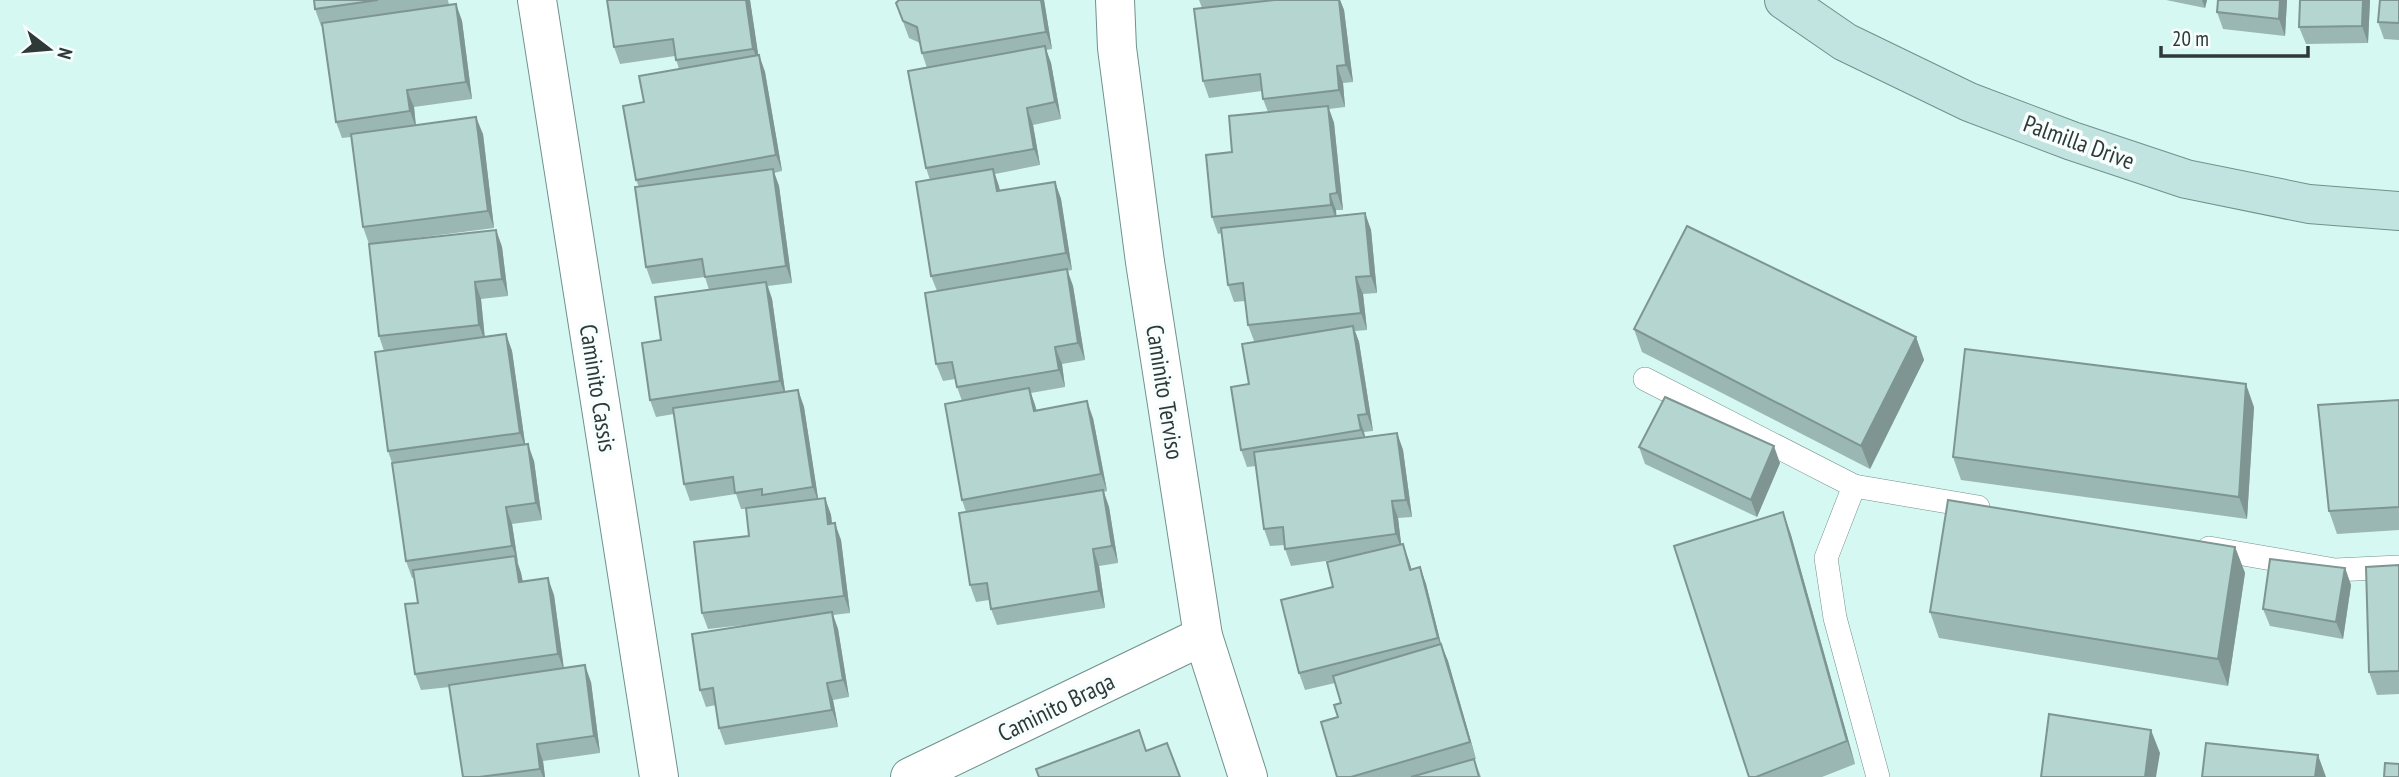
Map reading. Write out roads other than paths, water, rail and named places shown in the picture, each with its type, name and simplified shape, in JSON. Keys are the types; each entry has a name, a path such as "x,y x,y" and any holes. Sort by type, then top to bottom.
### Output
{"street":[{"name":"Caminito Cassis","path":"537,0 659,777"},
{"name":"Caminito Terviso","path":"1115,0 1117,48 1145,262 1203,636 1248,777"},
{"name":"Palmilla Drive","path":"1784,0 1845,42 1969,102 2084,145 2186,179 2309,204 2399,211"},
{"name":"Caminito Braga","path":"910,777 1203,636"}],"lane":[{"path":"1645,379 1854,486 2006,512"},
{"path":"1854,486 1826,558 1835,618 1878,777"},
{"path":"2184,543 2335,570 2399,567"}]}
